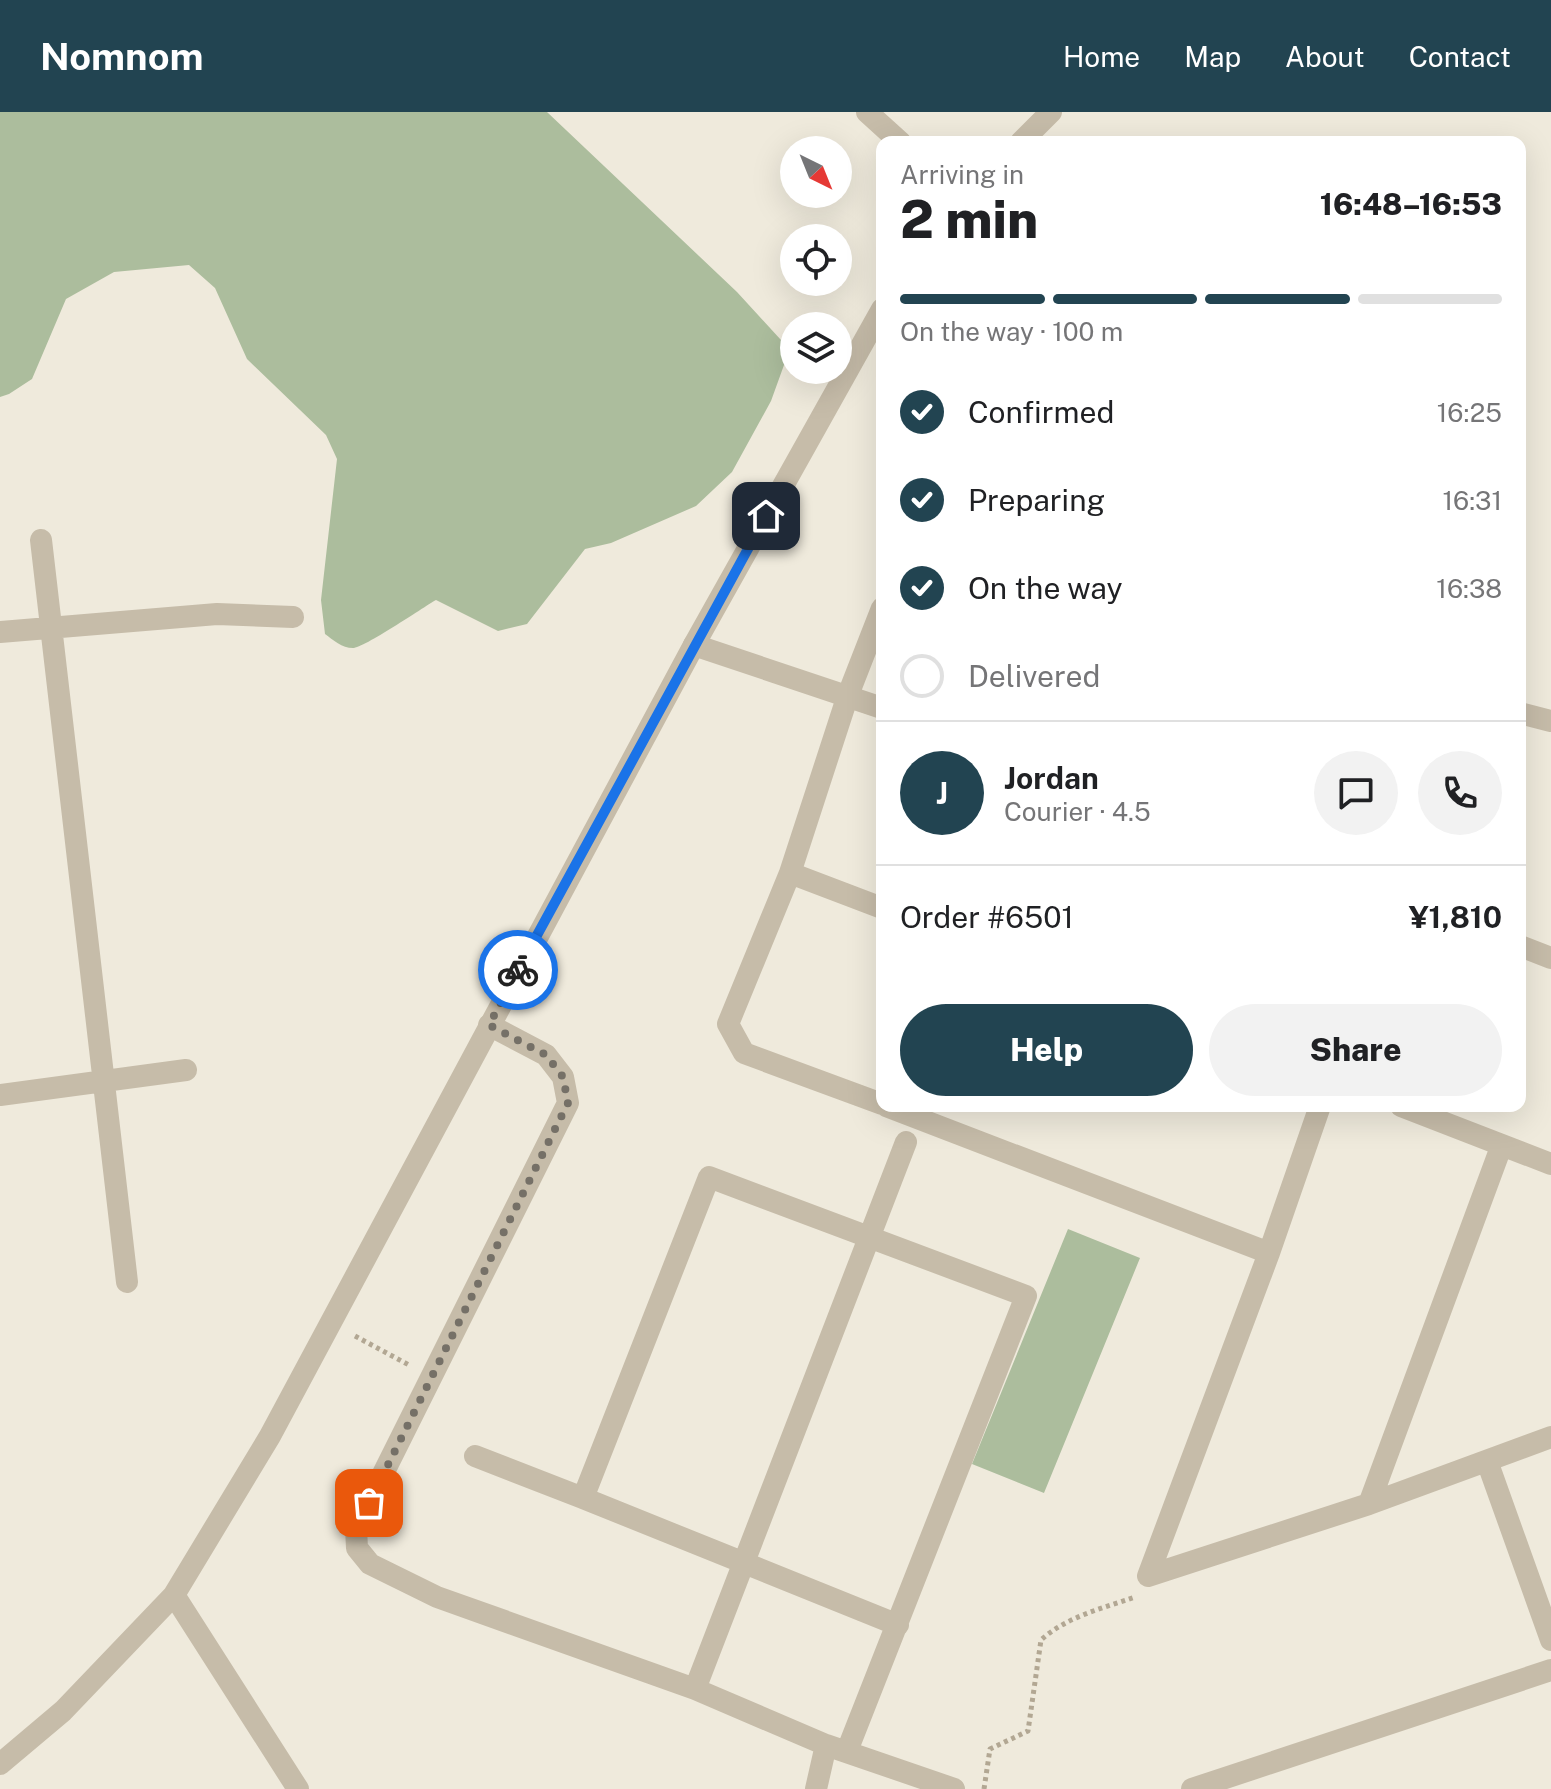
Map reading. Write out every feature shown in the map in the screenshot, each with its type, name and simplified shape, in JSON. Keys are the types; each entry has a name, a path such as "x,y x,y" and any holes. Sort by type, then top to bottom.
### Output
{"street":[{"path":"867,112 893,136"},
{"path":"1027,136 1051,112"},
{"path":"0,1764 63,1711 174,1595 270,1436 694,645 876,320"},
{"path":"41,540 127,1282"},
{"path":"0,632 217,614 293,617"},
{"path":"876,623 848,695 790,873 728,1024 744,1053 876,1102"},
{"path":"694,645 876,706"},
{"path":"1526,715 1551,721"},
{"path":"790,873 876,906"},
{"path":"1526,948 1551,958"},
{"path":"489,1025 546,1055 563,1077 568,1103 356,1528 357,1548 370,1564 437,1597 695,1689 837,1748 954,1789"},
{"path":"0,1095 186,1070"},
{"path":"902,1112 1269,1253"},
{"path":"1148,1576 1269,1253 1318,1112"},
{"path":"1416,1112 1551,1164"},
{"path":"695,1689 906,1142"},
{"path":"1369,1504 1501,1147"},
{"path":"583,1498 709,1177 1026,1296 898,1625 816,1789"},
{"path":"1148,1576 1369,1504 1551,1437"},
{"path":"475,1456 898,1625"},
{"path":"1487,1461 1551,1640"},
{"path":"174,1595 298,1789"},
{"path":"1192,1789 1551,1670"}],"path":[{"path":"330,1322 431,1377"},
{"path":"984,1789 990,1749 1028,1731 1041,1640 1079,1617 1136,1597 1148,1576"}],"green space":[{"path":"0,112 547,112 737,292 780,339 780,376 771,401 732,472 696,506 611,543 585,549 527,624 498,631 436,600 369,642 353,648 345,647 325,634 321,600 337,459 326,435 247,359 215,288 189,265 114,272 66,299 32,379 0,397"},
{"path":"1068,1229 1140,1258 1044,1493 972,1464"}],"way so far":[{"path":"369,1503 568,1103 563,1077 546,1055 489,1025 518,970"}],"route":[{"path":"518,970 766,516"}]}
